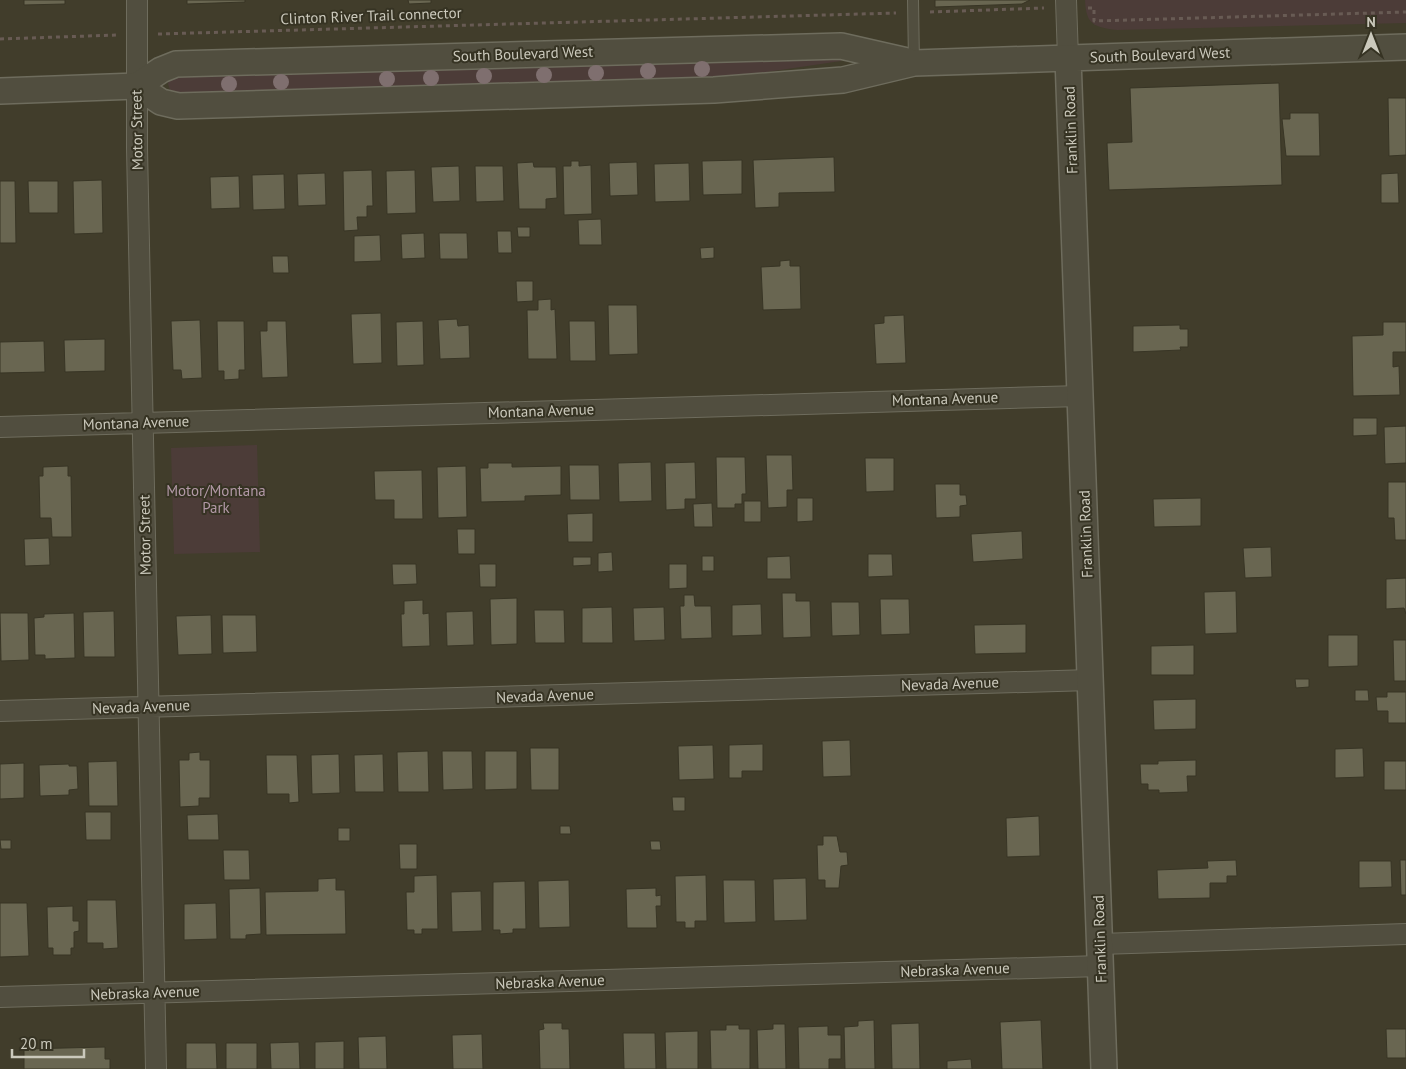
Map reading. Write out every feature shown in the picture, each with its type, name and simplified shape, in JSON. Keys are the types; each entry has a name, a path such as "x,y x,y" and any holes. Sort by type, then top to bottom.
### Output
{"street":[{"name":"Motor Street","path":"137,0 148,707 156,1069"},
{"name":"Franklin Road","path":"1074,4 1068,58 1104,1069"},
{"name":"South Boulevard West","path":"914,63 841,46 176,64 161,70 137,86 161,102 178,106 694,91 843,80 914,63 1406,47"},
{"path":"0,91 137,86"},
{"name":"Montana Avenue","path":"0,427 1081,396"},
{"name":"Nevada Avenue","path":"0,711 1091,680"},
{"name":"Nebraska Avenue","path":"0,998 1100,955 1406,934"}],"lane":[{"path":"913,0 914,63"}],"path":[{"path":"1074,4 1094,8 1094,21 1406,12"},
{"name":"Clinton River Trail connector","path":"155,34 1042,8"},
{"path":"0,39 117,35"}],"green space":[{"path":"1085,0 1406,0 1406,23 1117,30 1102,28 1093,23 1087,15"},
{"path":"841,58 841,61 721,79 185,96 171,93 168,84 169,80 176,76"},
{"name":"Motor/Montana Park","path":"257,445 260,552 174,554 171,448"}],"building":[{"path":"24,0 65,0 65,4 24,5"},
{"path":"187,0 245,0 245,2 187,4"},
{"path":"408,0 431,0 431,3 409,4"},
{"path":"935,0 1030,0 1022,4 935,7"},
{"path":"1279,83 1282,185 1109,190 1107,143 1132,142 1130,88"},
{"path":"1388,98 1406,98 1406,155 1389,156"},
{"path":"1290,113 1319,113 1320,156 1286,156 1282,119 1290,119"},
{"path":"834,157 835,192 779,193 779,207 755,208 753,160"},
{"path":"742,160 742,194 703,195 702,161"},
{"path":"571,161 579,161 579,166 591,165 592,214 564,215 563,166 571,166"},
{"path":"533,162 534,167 556,167 557,198 546,199 546,209 519,209 517,163"},
{"path":"637,162 638,195 610,196 609,163"},
{"path":"689,163 690,201 655,202 654,164"},
{"path":"459,166 460,201 433,202 431,167"},
{"path":"475,166 503,166 504,201 476,202"},
{"path":"372,170 373,206 367,206 367,217 357,217 358,230 344,231 343,171"},
{"path":"415,170 416,213 387,214 386,171"},
{"path":"325,173 326,205 298,206 297,174"},
{"path":"1398,173 1399,203 1381,203 1381,174"},
{"path":"284,174 285,209 253,210 252,175"},
{"path":"239,176 240,208 211,209 210,177"},
{"path":"102,180 103,233 74,234 73,181"},
{"path":"0,181 15,181 16,243 0,243"},
{"path":"28,181 58,181 58,213 29,213"},
{"path":"601,219 602,245 579,245 578,220"},
{"path":"517,227 530,227 530,237 518,237"},
{"path":"497,231 511,231 512,253 498,253"},
{"path":"424,233 425,258 402,259 401,234"},
{"path":"439,233 467,233 468,259 440,259"},
{"path":"380,235 381,261 354,262 354,236"},
{"path":"714,247 714,258 701,259 700,248"},
{"path":"272,256 288,256 289,273 273,273"},
{"path":"790,260 790,266 800,266 801,309 763,310 761,267 780,266 780,261"},
{"path":"516,281 533,281 533,301 517,302"},
{"path":"551,299 551,310 555,309 557,359 528,359 527,310 538,310 538,300"},
{"path":"608,305 637,305 638,354 609,355"},
{"path":"381,313 382,363 353,364 351,314"},
{"path":"904,315 906,363 876,364 874,324 884,323 884,316"},
{"path":"457,319 458,326 469,325 470,358 440,359 438,320"},
{"path":"200,320 202,378 182,379 181,370 173,370 171,321"},
{"path":"217,321 244,321 245,370 239,370 239,379 224,380 224,371 218,371"},
{"path":"267,321 286,321 288,377 262,378 260,331 267,331"},
{"path":"423,321 424,365 397,366 396,322"},
{"path":"569,321 595,321 596,361 570,361"},
{"path":"1383,322 1406,322 1406,352 1393,352 1393,367 1399,366 1400,395 1353,396 1352,336 1383,335"},
{"path":"1180,325 1180,329 1188,329 1188,347 1180,347 1181,350 1133,352 1133,326"},
{"path":"105,339 105,371 65,372 64,340"},
{"path":"44,341 45,372 0,373 0,342"},
{"path":"1353,418 1377,418 1377,435 1353,436"},
{"path":"1406,426 1406,463 1385,464 1384,427"},
{"path":"766,455 792,455 793,490 787,490 787,507 768,508"},
{"path":"716,457 745,457 746,494 742,494 742,504 735,504 735,508 717,508"},
{"path":"865,458 894,458 894,491 866,492"},
{"path":"651,462 652,501 619,502 618,463"},
{"path":"695,462 696,499 685,499 685,509 666,510 665,463"},
{"path":"488,463 512,463 512,467 561,466 561,495 525,496 525,501 481,502 480,468 488,468"},
{"path":"569,465 599,465 600,500 570,500"},
{"path":"68,466 68,476 71,476 72,537 52,537 51,518 40,518 39,476 43,476 43,467"},
{"path":"466,466 467,517 438,518 437,467"},
{"path":"422,470 423,519 394,519 394,500 375,500 374,471"},
{"path":"1388,482 1406,482 1406,540 1395,540 1394,518 1388,518"},
{"path":"935,484 960,484 960,495 966,495 967,505 960,506 960,517 936,518"},
{"path":"797,498 813,498 813,521 797,522"},
{"path":"1201,498 1201,526 1154,527 1153,499"},
{"path":"744,501 761,501 761,522 744,522"},
{"path":"712,503 713,527 694,527 693,504"},
{"path":"593,513 593,542 568,542 567,514"},
{"path":"457,529 475,529 475,554 458,554"},
{"path":"1022,531 1023,559 973,562 971,534"},
{"path":"49,538 50,565 25,566 24,539"},
{"path":"1271,547 1272,577 1245,578 1243,548"},
{"path":"612,552 613,571 598,572 598,553"},
{"path":"868,554 892,554 893,576 868,577"},
{"path":"702,556 714,556 714,571 702,571"},
{"path":"790,556 791,579 767,579 767,557"},
{"path":"573,557 591,557 591,565 573,566"},
{"path":"392,564 416,564 417,584 393,585"},
{"path":"479,564 496,564 496,587 480,587"},
{"path":"669,564 687,564 687,588 669,589"},
{"path":"1406,578 1406,614 1404,608 1386,609 1386,579"},
{"path":"1236,591 1237,633 1205,634 1204,592"},
{"path":"782,593 796,593 796,601 810,601 811,637 783,638"},
{"path":"684,595 694,595 695,606 711,606 712,638 681,639 680,606 684,606"},
{"path":"517,598 517,644 491,645 490,599"},
{"path":"880,599 909,599 910,634 881,635"},
{"path":"423,600 423,614 429,613 430,646 402,647 401,614 404,614 404,601"},
{"path":"831,602 859,602 860,635 832,636"},
{"path":"761,604 762,635 732,636 732,605"},
{"path":"612,607 613,643 582,643 582,608"},
{"path":"664,607 665,640 634,641 633,608"},
{"path":"534,610 564,610 565,643 535,643"},
{"path":"114,611 115,657 84,657 83,612"},
{"path":"473,611 474,645 447,646 446,612"},
{"path":"0,613 28,613 29,660 1,661"},
{"path":"74,613 75,658 45,659 45,655 35,655 34,618 44,617 44,614"},
{"path":"211,615 212,654 178,655 176,616"},
{"path":"222,615 256,615 257,652 223,653"},
{"path":"1026,624 1026,653 975,654 974,625"},
{"path":"1328,635 1358,635 1358,666 1328,667"},
{"path":"1393,640 1406,640 1406,681 1394,681"},
{"path":"1194,645 1194,675 1151,675 1151,646"},
{"path":"1295,679 1309,679 1309,687 1296,688"},
{"path":"1355,690 1368,690 1369,701 1355,701"},
{"path":"1387,692 1406,692 1406,723 1388,723 1388,711 1377,711 1376,697 1387,697"},
{"path":"1196,699 1196,729 1154,730 1153,700"},
{"path":"850,740 851,776 823,777 822,741"},
{"path":"763,744 763,771 742,771 742,778 729,778 729,745"},
{"path":"713,745 714,779 679,780 678,746"},
{"path":"530,748 559,748 559,790 531,790"},
{"path":"1363,748 1364,777 1335,778 1335,749"},
{"path":"428,751 429,792 398,792 397,752"},
{"path":"442,751 472,751 473,789 443,790"},
{"path":"485,751 517,751 517,789 485,790"},
{"path":"200,752 200,760 210,760 210,798 199,798 199,806 180,807 179,760 189,760 189,753"},
{"path":"339,754 340,793 312,794 311,755"},
{"path":"383,754 384,792 355,792 354,755"},
{"path":"266,755 297,755 299,802 289,803 289,794 267,794"},
{"path":"1196,760 1196,776 1187,776 1188,792 1159,793 1159,790 1148,790 1148,784 1141,784 1140,764 1158,764 1158,761"},
{"path":"117,761 118,806 89,806 88,762"},
{"path":"1384,761 1406,761 1406,790 1384,790"},
{"path":"24,763 24,798 0,799 0,764"},
{"path":"69,764 69,766 77,766 78,789 69,790 69,795 40,796 39,765"},
{"path":"672,797 685,797 685,811 673,811"},
{"path":"85,812 111,812 111,840 86,840"},
{"path":"218,814 219,840 188,840 187,815"},
{"path":"1039,816 1040,856 1007,857 1006,818"},
{"path":"560,826 570,826 571,834 560,834"},
{"path":"338,828 350,828 350,841 338,841"},
{"path":"823,836 837,836 840,852 847,852 848,865 841,866 839,888 825,888 825,880 818,880 817,845 823,845"},
{"path":"0,840 11,840 11,849 1,849"},
{"path":"650,841 660,841 661,850 651,850"},
{"path":"399,844 417,844 417,869 400,869"},
{"path":"223,850 249,850 250,880 224,880"},
{"path":"1236,860 1237,876 1227,876 1227,883 1210,883 1210,898 1158,899 1157,870 1208,868 1207,861"},
{"path":"1400,860 1406,860 1406,895 1401,895"},
{"path":"1359,861 1391,861 1392,887 1359,888"},
{"path":"437,875 438,929 422,929 422,934 414,934 414,930 407,930 406,892 414,892 414,876"},
{"path":"706,875 707,921 695,921 695,928 685,928 685,922 676,922 675,876"},
{"path":"336,878 336,890 345,890 346,934 266,935 265,892 318,891 318,879"},
{"path":"806,878 807,920 774,921 773,879"},
{"path":"569,880 570,927 539,928 538,881"},
{"path":"723,880 755,880 756,922 724,923"},
{"path":"525,881 526,929 513,929 513,933 500,934 500,930 493,930 493,882"},
{"path":"260,888 261,934 246,935 246,939 230,939 229,889"},
{"path":"656,888 656,896 661,895 661,906 656,906 657,928 627,928 626,889"},
{"path":"481,891 482,931 452,932 451,892"},
{"path":"87,900 116,900 118,948 103,949 103,943 87,943"},
{"path":"0,903 27,903 29,956 0,957"},
{"path":"216,903 217,939 184,940 184,904"},
{"path":"73,906 73,921 79,921 79,931 74,932 74,948 71,948 71,955 53,955 53,948 48,948 47,907"},
{"path":"874,1020 875,1069 845,1069 844,1027 858,1026 858,1021"},
{"path":"1041,1020 1043,1069 1002,1069 1000,1022"},
{"path":"543,1023 562,1023 562,1029 569,1029 570,1069 540,1069 539,1030 544,1029"},
{"path":"919,1023 920,1069 892,1069 891,1024"},
{"path":"773,1024 785,1024 786,1069 758,1069 757,1030 773,1029"},
{"path":"726,1025 739,1025 739,1029 750,1029 750,1069 711,1069 710,1030 726,1030"},
{"path":"828,1026 828,1035 841,1035 841,1059 829,1059 829,1069 799,1069 798,1027"},
{"path":"1386,1029 1406,1029 1406,1058 1387,1058"},
{"path":"698,1031 698,1069 666,1069 665,1032"},
{"path":"623,1033 655,1033 656,1069 624,1069"},
{"path":"482,1034 483,1069 453,1069 452,1035"},
{"path":"386,1036 387,1069 359,1069 358,1037"},
{"path":"344,1041 344,1069 315,1069 315,1042"},
{"path":"299,1042 300,1069 271,1069 270,1043"},
{"path":"186,1043 216,1043 217,1069 186,1069"},
{"path":"226,1043 257,1043 257,1069 226,1069"},
{"path":"105,1047 105,1059 110,1059 110,1069 24,1069 24,1049"},
{"path":"971,1059 972,1069 947,1069 947,1061"}]}
